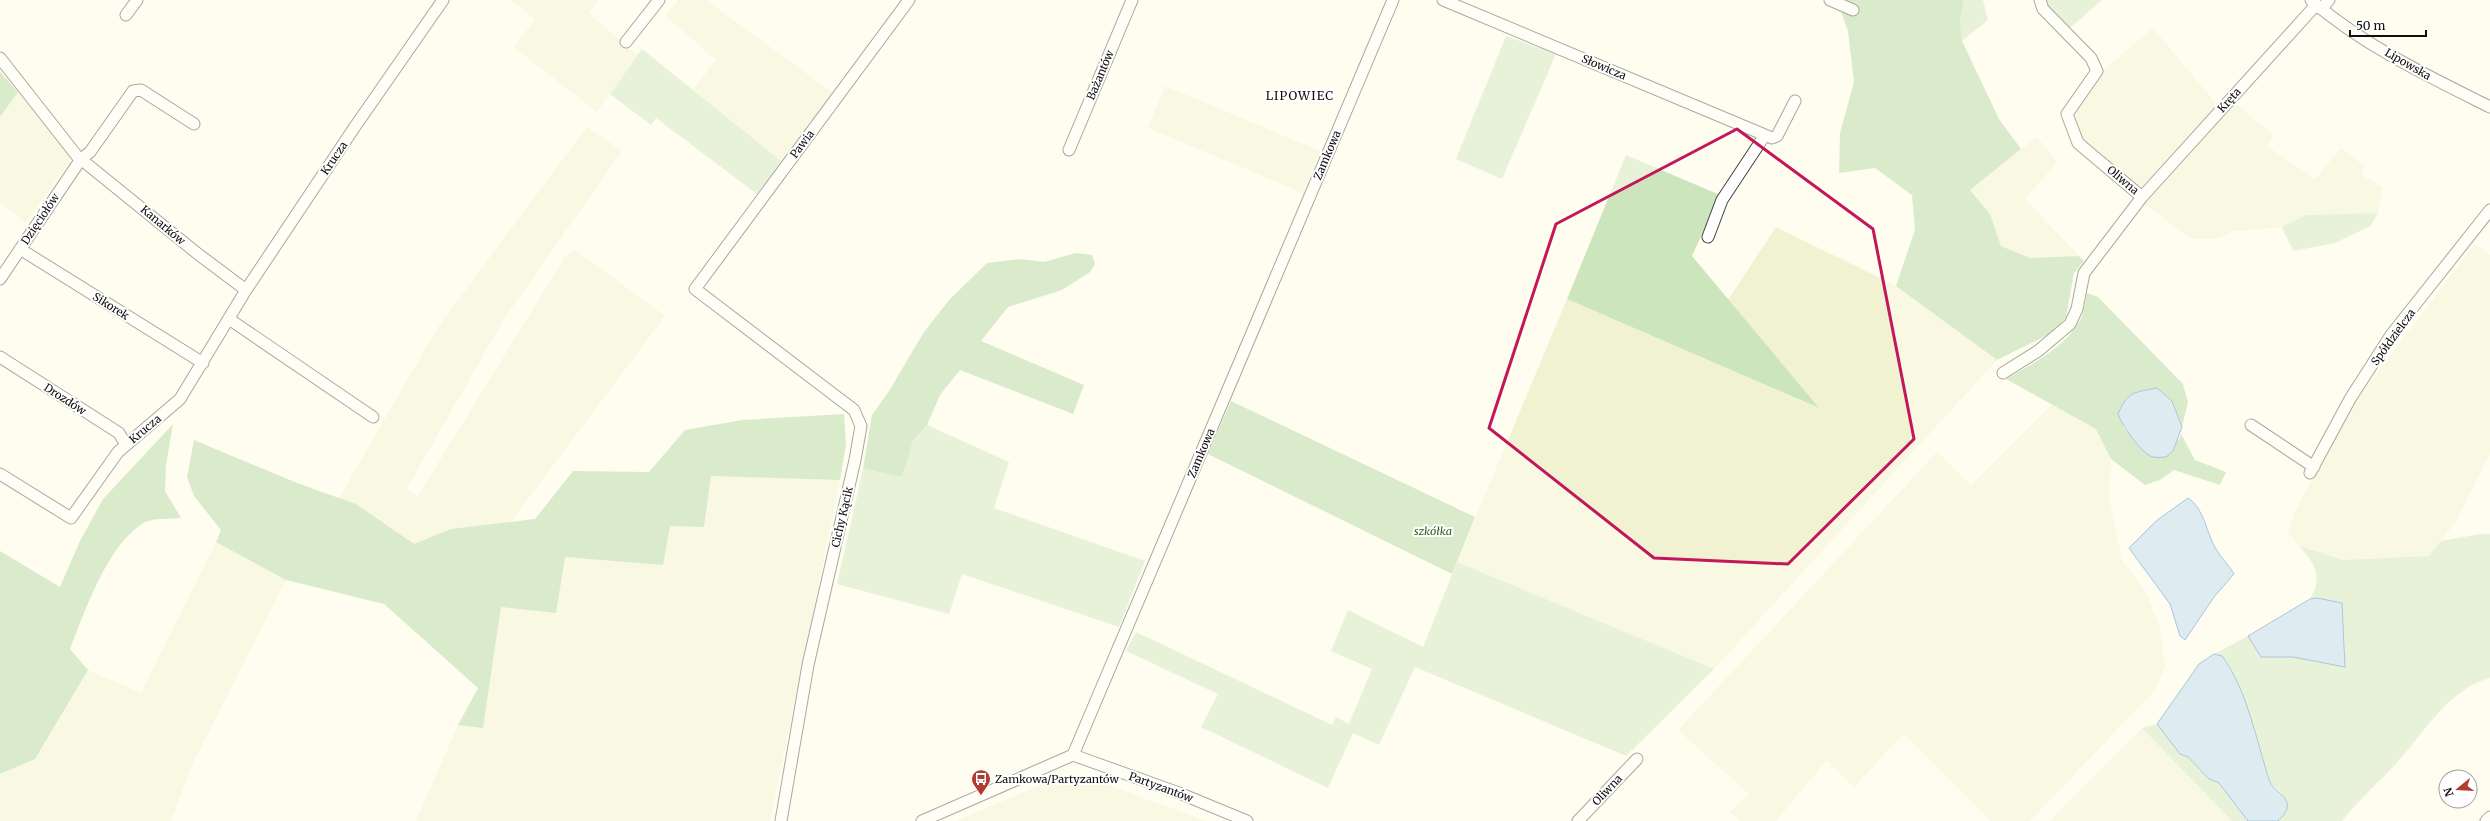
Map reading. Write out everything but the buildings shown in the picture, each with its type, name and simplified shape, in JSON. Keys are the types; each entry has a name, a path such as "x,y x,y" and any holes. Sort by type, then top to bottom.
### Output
{"street":[{"path":"126,15 138,0"},
{"name":"Krucza","path":"0,474 71,518 118,452 180,399 246,290 354,128 443,0"},
{"path":"626,42 659,0"},
{"name":"Pawia","path":"695,289 909,0"},
{"name":"Bażantów","path":"1069,150 1132,0"},
{"name":"Zamkowa","path":"1073,755 1393,0"},
{"name":"Słowicza","path":"1443,0 1765,135"},
{"path":"1830,0 1853,10"},
{"name":"Oliwna","path":"2003,373 2044,347 2070,324 2077,310 2084,273 2142,197 2078,143 2067,114 2098,71 2091,58 2043,9 2040,0"},
{"name":"Kręta","path":"2142,197 2316,5 2330,0"},
{"name":"Lipowska","path":"2316,5 2413,69 2490,107"},
{"name":"Kanarków","path":"0,58 81,159 198,254 246,290"},
{"path":"81,159 90,152 133,91 141,90 194,124"},
{"path":"1708,237 1722,200 1765,135 1772,138 1776,136 1795,101"},
{"name":"Dzięciołów","path":"0,279 81,159"},
{"name":"Spółdzielcza","path":"2250,425 2312,470 2350,399 2391,335 2490,210"},
{"name":"Sikorek","path":"20,249 203,363"},
{"name":"Cichy Kącik","path":"695,289 854,410 861,426 855,460 808,666 781,821"},
{"path":"229,319 373,417"},
{"name":"Drozdów","path":"0,357 119,433 126,445"},
{"path":"922,821 1073,755"},
{"name":"Partyzantów","path":"1073,755 1178,793 1247,821"},
{"name":"Oliwna","path":"1578,821 1637,759"},
{"path":"2486,821 2490,817"}],"highlighted area":[{"path":"1737,129 1873,229 1914,439 1788,564 1654,558 1489,428 1556,224"}],"green space":[{"path":"511,0 598,0 589,13 637,55 597,112 514,47 535,19"},
{"path":"678,0 706,0 833,93 781,161 693,90 716,60 666,16"},
{"path":"1837,0 1964,0 1960,20 1962,41 1999,119 2021,149 1970,190 1990,214 2001,246 2030,258 2079,256 2084,261 2074,273 2066,317 2054,332 1997,360 1896,286 1915,230 1912,195 1875,168 1839,173 1840,133 1854,82 1848,31"},
{"path":"1964,0 1983,0 1988,20 1962,41 1960,20"},
{"path":"2045,0 2102,0 2069,29 2048,7"},
{"path":"2153,28 2218,106 2143,189 2084,141 2073,117 2103,71"},
{"path":"1506,36 1556,54 1502,179 1456,159"},
{"path":"642,49 781,161 757,194 656,118 651,125 610,94"},
{"path":"0,72 18,92 0,117"},
{"path":"1165,86 1320,151 1303,193 1148,128"},
{"path":"18,92 71,159 26,223 0,202 0,117"},
{"path":"2234,102 2273,135 2267,146 2315,179 2341,148 2364,166 2363,176 2383,187 2378,213 2306,215 2282,227 2234,231 2217,239 2191,239 2144,203"},
{"path":"587,127 622,151 504,319 406,490 418,496 566,255 574,249 665,316 510,523 451,529 414,544 356,504 339,498 438,327"},
{"path":"2037,137 2057,162 2025,199 2079,256 2030,258 2001,246 1990,214 1970,190"},
{"path":"1626,155 1720,195 1692,256 1819,408 1567,299"},
{"path":"2378,213 2370,226 2335,243 2293,251 2282,227 2306,215"},
{"path":"1776,227 1896,286 1997,360 1714,669 1457,562 1567,299 1818,408 1728,300"},
{"path":"2475,244 2490,255 2490,454 2456,521 2430,556 2343,560 2299,546 2289,533 2294,513 2337,433 2364,390"},
{"path":"1076,253 1092,255 1095,264 1090,272 1062,290 1008,307 981,341 1084,385 1073,414 960,370 940,395 927,425 913,441 902,477 863,469 872,415 889,391 924,332 950,299 987,263 1020,259 1044,262"},
{"path":"2087,293 2098,297 2183,384 2188,402 2182,427 2172,401 2123,427 2142,449 2179,440 2181,434 2195,460 2226,472 2220,485 2174,470 2160,480 2145,485 2111,459 2096,429 2006,379 2045,356 2071,333 2081,318"},
{"name":"szkółka","path":"1231,401 1475,517 1452,574 1208,454"},
{"path":"2052,405 2096,429 2111,459 2109,499 2122,560 2146,592 2161,631 2165,666 2156,689 2030,821 1991,821 1903,734 1854,787 1827,760 1776,821 1740,821 1730,812 1749,794 1678,730 1937,452 1971,486"},
{"path":"844,414 846,445 840,480 711,476 704,527 670,526 663,565 565,557 556,613 501,607 483,728 458,725 478,688 384,604 286,580 216,542 221,530 194,496 187,477 194,440 297,483 356,504 414,544 451,529 535,519 573,471 649,472 685,430 742,420"},
{"path":"173,424 166,465 165,491 181,518 158,519 145,522 132,532 120,545 99,579 70,649 88,670 35,759 0,774 0,551 60,587 80,541 103,499"},
{"path":"927,425 1009,462 994,508 1145,561 1119,627 962,574 949,614 837,584 863,469 902,477 913,441"},
{"path":"711,476 840,480 770,821 416,821 458,725 483,728 501,607 565,557 662,565 669,526 704,527"},
{"path":"2480,534 2490,534 2490,678 2476,683 2451,700 2394,766 2342,821 2278,821 2285,813 2287,804 2282,793 2271,784 2249,715 2229,665 2222,656 2214,654 2248,636 2261,657 2293,657 2334,665 2345,654 2342,603 2310,599 2314,591 2317,577 2313,564 2299,546 2343,560 2429,556 2441,541"},
{"path":"216,542 286,580 192,765 171,821 0,821 0,774 35,759 88,670 141,693"},
{"path":"1457,562 1714,669 1626,756 1415,667 1379,745 1353,733 1328,788 1201,727 1218,694 1126,651 1136,632 1332,725 1336,717 1349,724 1372,669 1331,651 1348,610 1423,647"},
{"path":"2157,724 2180,754 2187,757 2209,779 2219,783 2248,821 2232,821 2142,728"},
{"path":"2142,728 2232,821 2050,821"},
{"path":"1088,778 1207,821 956,821 1052,780"}],"water":[{"path":"2157,388 2172,401 2182,427 2173,451 2166,457 2153,457 2143,451 2123,425 2118,414 2125,401 2132,394"},
{"path":"2188,498 2198,508 2216,549 2234,574 2214,597 2185,640 2180,636 2170,604 2129,548 2156,521"},
{"path":"2317,598 2342,603 2345,667 2293,657 2261,657 2248,636 2310,599"},
{"path":"2214,654 2222,656 2231,670 2245,700 2271,785 2286,800 2286,810 2284,815 2278,821 2248,821 2219,783 2209,779 2188,757 2180,754 2157,724 2199,664"}],"place":[{"name":"Zamkowa/Partyzantów","path":"981,796"}],"district":[{"name":"LIPOWIEC","path":"1300,95"}]}
